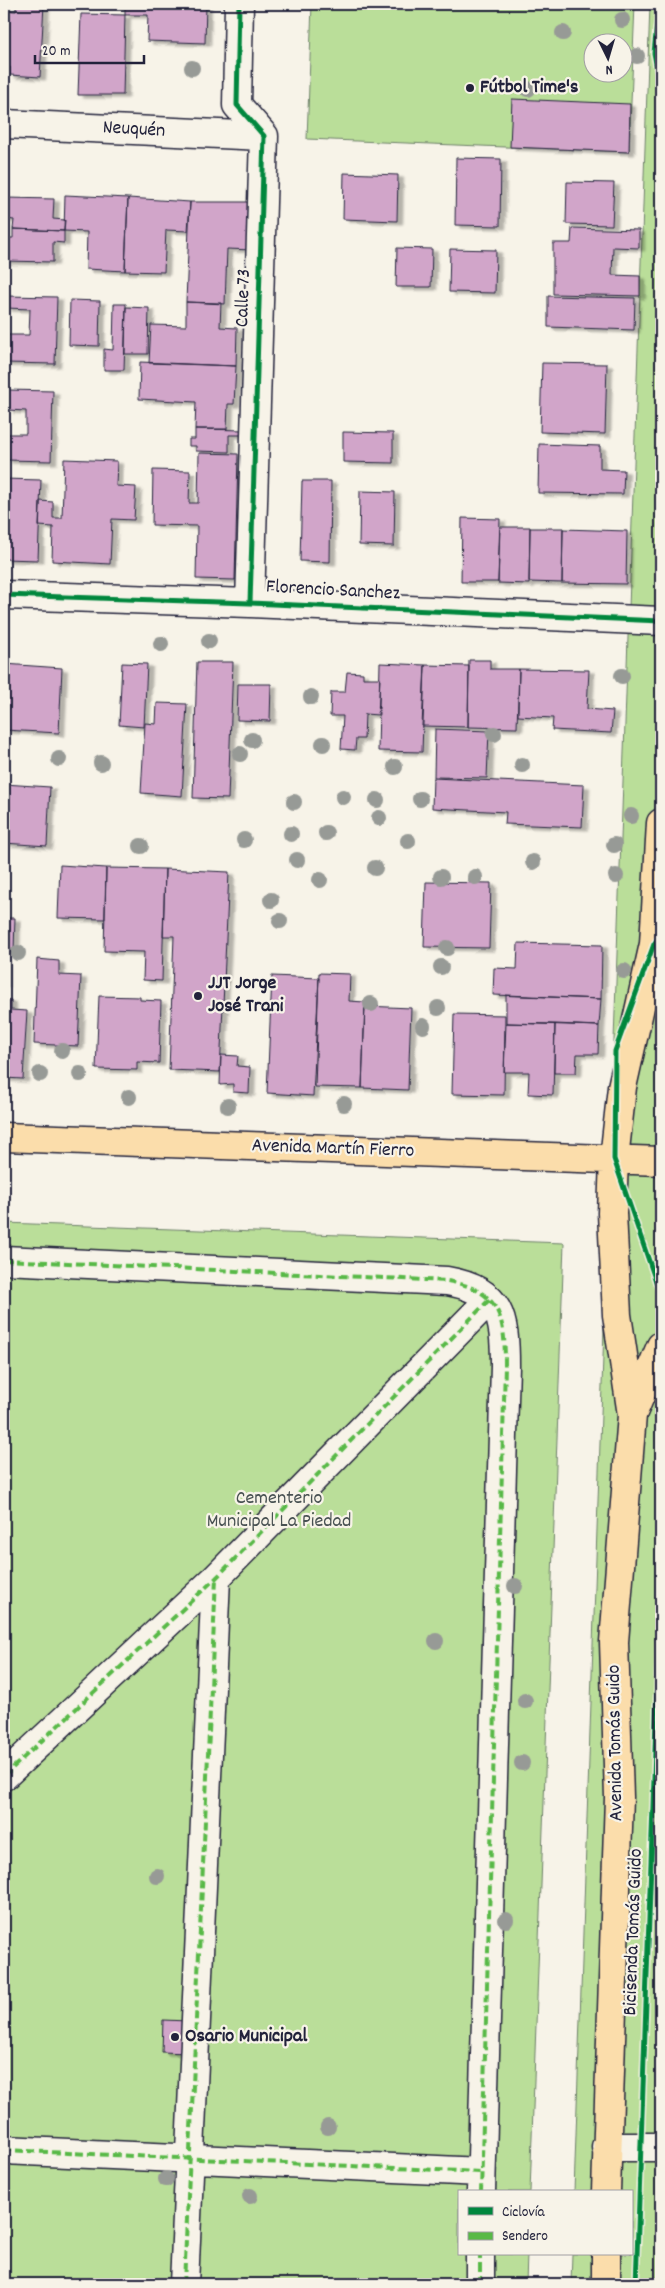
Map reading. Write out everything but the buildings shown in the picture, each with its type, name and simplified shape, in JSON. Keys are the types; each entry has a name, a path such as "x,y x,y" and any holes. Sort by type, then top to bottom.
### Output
{"main road":[{"name":"Avenida Tomás Guido","path":"606,2190 619,1797 614,1642 632,1415 617,1315 612,1213 614,1159 622,1087 654,944 661,822"},
{"name":"Avenida Tomás Guido","path":"654,944 661,971"},
{"name":"Avenida Martín Fierro","path":"4,1138 661,1161"},
{"name":"Avenida Tomás Guido","path":"632,1415 661,1346"},
{"path":"606,2256 606,2284"}],"street":[{"path":"240,4 237,105 264,136"},
{"name":"Neuquén","path":"4,124 264,136"},
{"name":"Calle 73","path":"250,603 264,136"},
{"name":"Florencio Sanchez","path":"4,595 250,603 661,621"},
{"path":"4,1260 447,1281 466,1284 483,1294 496,1308 504,1326 505,1366 481,2182 188,2158 4,2150"},
{"path":"4,1776 216,1578 489,1300"},
{"path":"184,2284 188,2158 216,1578"},
{"path":"606,2147 661,2147"},
{"path":"480,2256 480,2284"}],"green space":[{"name":"Fútbol Time's","path":"312,4 635,4 632,78 632,32 582,32 582,82 632,82 629,152 307,139"},
{"path":"650,4 661,4 661,2284 571,2284 572,2256 632,2256 632,2190 574,2190"},
{"name":"Cementerio Municipal La Piedad","path":"4,1223 564,1243 530,2190 458,2190 458,2256 527,2256 526,2284 4,2284"}],"marked path":[{"path":"4,1260 447,1281 465,1285 479,1291 489,1299 496,1309 504,1334 505,1366 481,2190"},
{"path":"4,1776 216,1578 489,1300"},
{"path":"184,2284 216,1578"},
{"path":"4,2150 481,2172"},
{"path":"480,2256 480,2284"}],"cycle path":[{"path":"239,4 237,105 264,136 250,603"},
{"path":"659,4 654,53 661,89"},
{"path":"4,595 250,603 661,621"},
{"path":"661,935 654,944 615,1051 614,1159 661,1296"},
{"name":"Bicisenda Tomás Guido","path":"636,2284 661,1581"}],"place":[{"name":"Fútbol Time's","path":"470,88"},
{"name":"JJT Jorge José Trani","path":"198,996"},
{"name":"Osario Municipal","path":"175,2037"}]}
